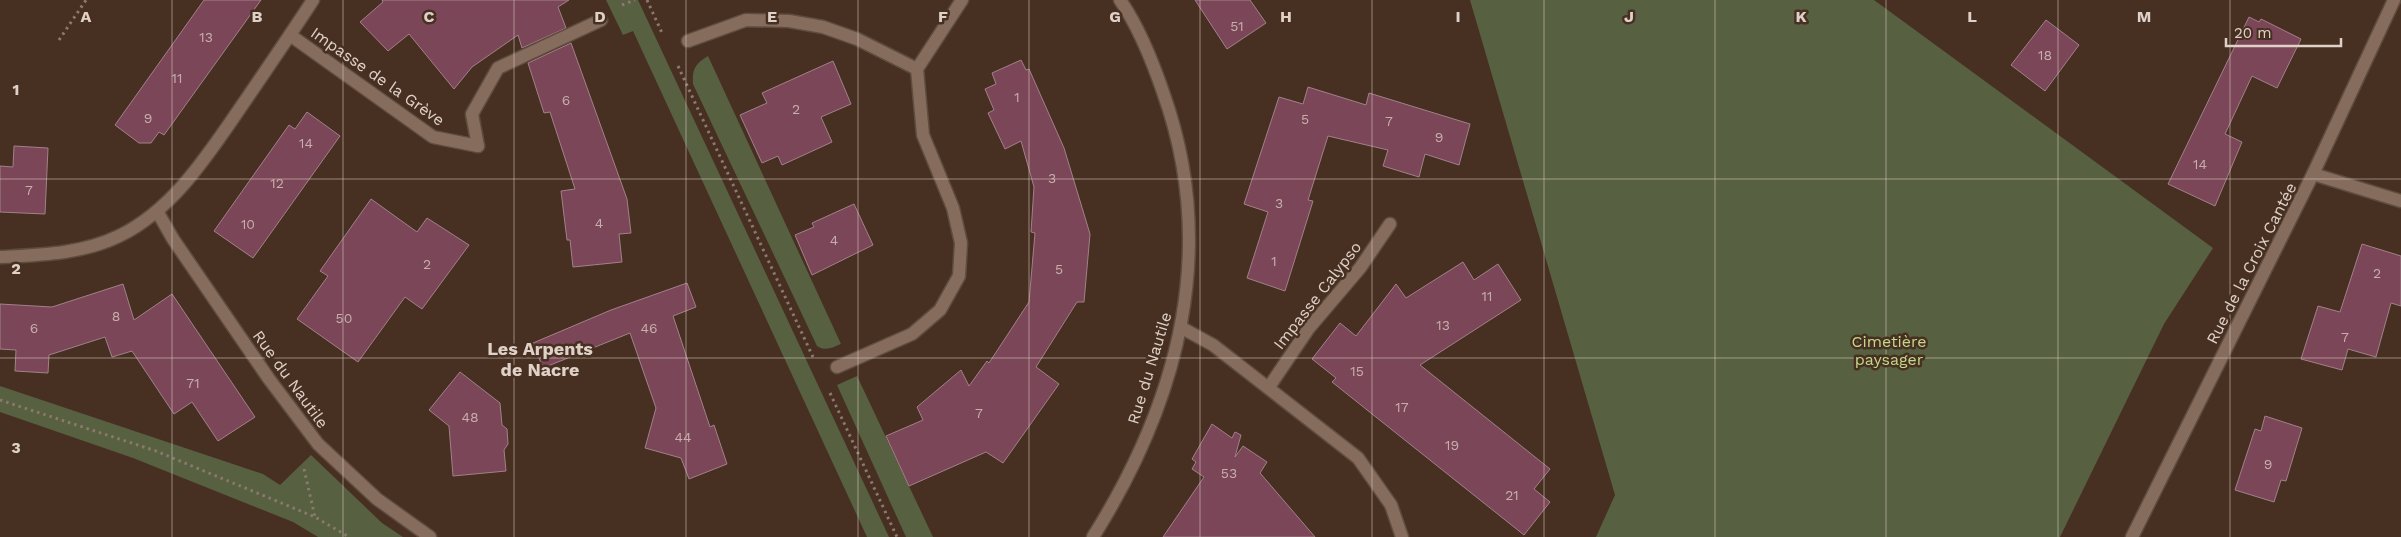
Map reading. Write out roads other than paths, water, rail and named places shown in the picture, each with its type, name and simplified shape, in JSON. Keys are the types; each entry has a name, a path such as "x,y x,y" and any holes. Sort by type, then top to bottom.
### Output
{"street":[{"path":"0,257 48,254 97,245 120,236 157,211 208,154 313,0"},
{"path":"837,368 912,334 940,310 959,276 961,243 952,208 923,135 917,69 962,0"},
{"name":"Rue du Nautile","path":"1093,537 1120,493 1155,414 1182,328 1190,260 1186,178 1174,123 1156,70 1131,15 1120,0"},
{"name":"Rue de la Croix Cantée","path":"2132,537 2314,174 2394,0"},
{"name":"Impasse de la Grève","path":"290,35 433,137 478,146 472,114 498,68 601,20"},
{"path":"688,41 746,20 789,21 824,27 857,39 917,69"},
{"path":"2314,174 2401,200"},
{"name":"Rue du Nautile","path":"157,211 173,239 268,379 318,444 377,499 430,537"},
{"name":"Impasse Calypso","path":"1269,387 1309,328 1360,268 1390,224"},
{"path":"1182,328 1213,345 1358,458 1391,505 1402,537"}],"district":[{"name":"Les Arpents de Nacre","path":"540,359"}],"park label":[{"name":"Cimetière paysager","path":"1889,350"}]}
